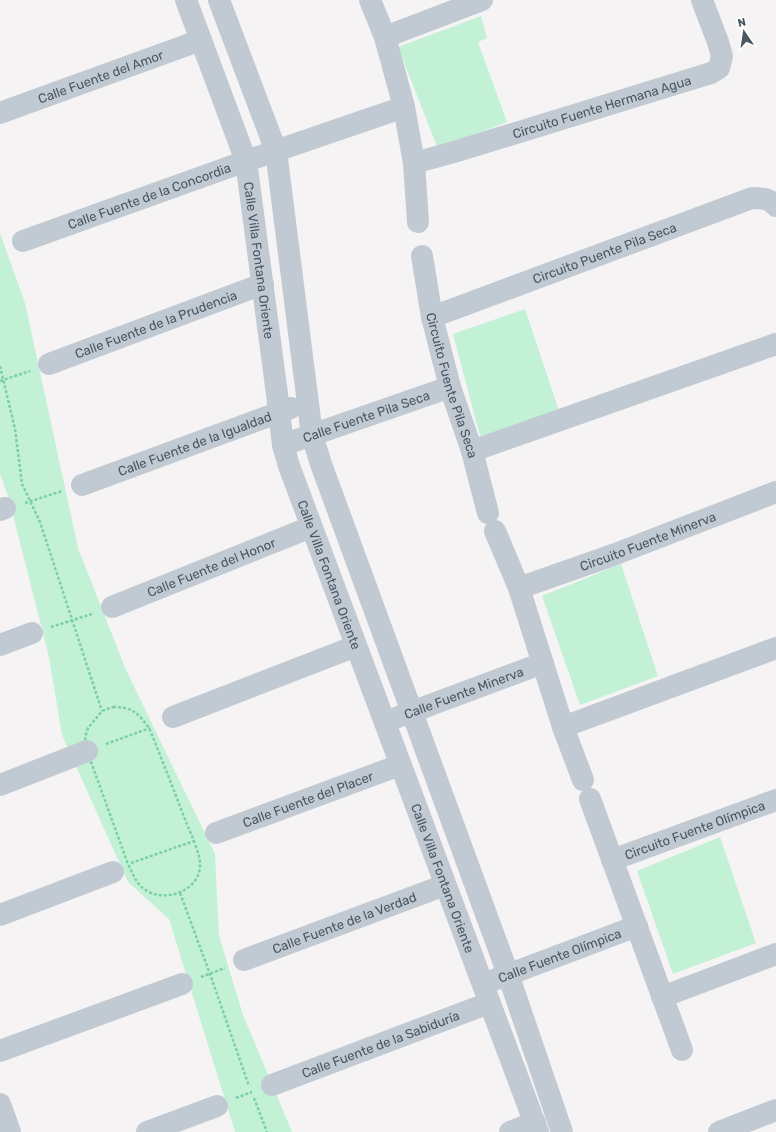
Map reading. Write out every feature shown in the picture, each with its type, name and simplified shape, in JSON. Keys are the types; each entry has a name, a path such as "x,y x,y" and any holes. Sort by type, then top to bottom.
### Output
{"street":[{"name":"Calle Villa Fontana Oriente","path":"186,0 246,161 277,394 278,413 283,445 289,466 485,994 536,1127"},
{"path":"219,0 276,151 312,435 321,464 508,974 562,1132"},
{"path":"370,0 384,37 404,107 414,163 418,222"},
{"path":"384,37 482,0"},
{"name":"Circuito Fuente Hermana Agua","path":"414,163 711,73 719,68 722,56 702,0"},
{"name":"Calle Fuente del Amor","path":"0,113 201,40"},
{"name":"Calle Fuente de la Concordia","path":"23,241 246,161 404,107"},
{"name":"Circuito Puente Pila Seca","path":"432,317 752,198 770,200 776,206"},
{"name":"Circuito Fuente Pila Seca","path":"422,256 432,317 450,387 472,451 491,522 518,588"},
{"name":"Calle Fuente de la Prudencia","path":"49,364 263,284"},
{"path":"472,451 776,344"},
{"name":"Calle Fuente Pila Seca","path":"283,445 450,387"},
{"name":"Calle Fuente de la Igualdad","path":"82,485 308,403"},
{"name":"Circuito Fuente Minerva","path":"518,588 613,554 776,492"},
{"name":"Calle Fuente del Honor","path":"112,607 311,528"},
{"path":"518,588 563,727 776,648"},
{"path":"0,644 32,633"},
{"path":"172,718 356,646"},
{"name":"Calle Fuente Minerva","path":"384,723 412,711 543,663"},
{"name":"Circuito Fuente Olímpica","path":"563,727 682,1050"},
{"path":"0,785 94,748"},
{"name":"Calle Fuente del Placer","path":"216,833 400,765"},
{"name":"Circuito Fuente Olímpica","path":"612,860 776,800"},
{"path":"0,915 121,868"},
{"name":"Calle Fuente de la Verdad","path":"244,960 445,885"},
{"name":"Calle Fuente Olímpica","path":"485,994 508,974 637,926"},
{"path":"662,997 776,954"},
{"path":"0,1051 182,984"},
{"name":"Calle Fuente de la Sabiduría","path":"272,1085 485,994"},
{"path":"0,1104 10,1132"},
{"path":"147,1132 217,1106"},
{"path":"718,1132 776,1110"},
{"path":"510,1132 536,1127"}],"path":[{"path":"0,381 49,364"},
{"path":"0,366 15,429 22,484 40,522 102,711"},
{"path":"3,509 82,485"},
{"path":"32,633 112,607"},
{"path":"113,707 125,707 139,714 150,728 194,841 200,865 197,876 190,886 180,893 168,896 156,895 145,890 121,868 94,748 84,737 88,728 102,711 113,707"},
{"path":"94,748 150,728 172,718"},
{"path":"121,868 216,833"},
{"path":"180,893 251,1092 267,1132"},
{"path":"182,984 244,960"},
{"path":"217,1106 272,1085"}],"green space":[{"path":"481,16 487,38 478,42 507,122 438,149 398,47"},
{"path":"0,233 25,303 78,548 126,670 215,854 219,936 243,1015 292,1132 235,1132 169,919 128,882 62,735 49,657 9,499 0,474"},
{"path":"525,309 559,411 480,436 453,334"},
{"path":"621,564 658,676 580,705 542,596"},
{"path":"720,837 756,943 673,974 637,871"}]}
